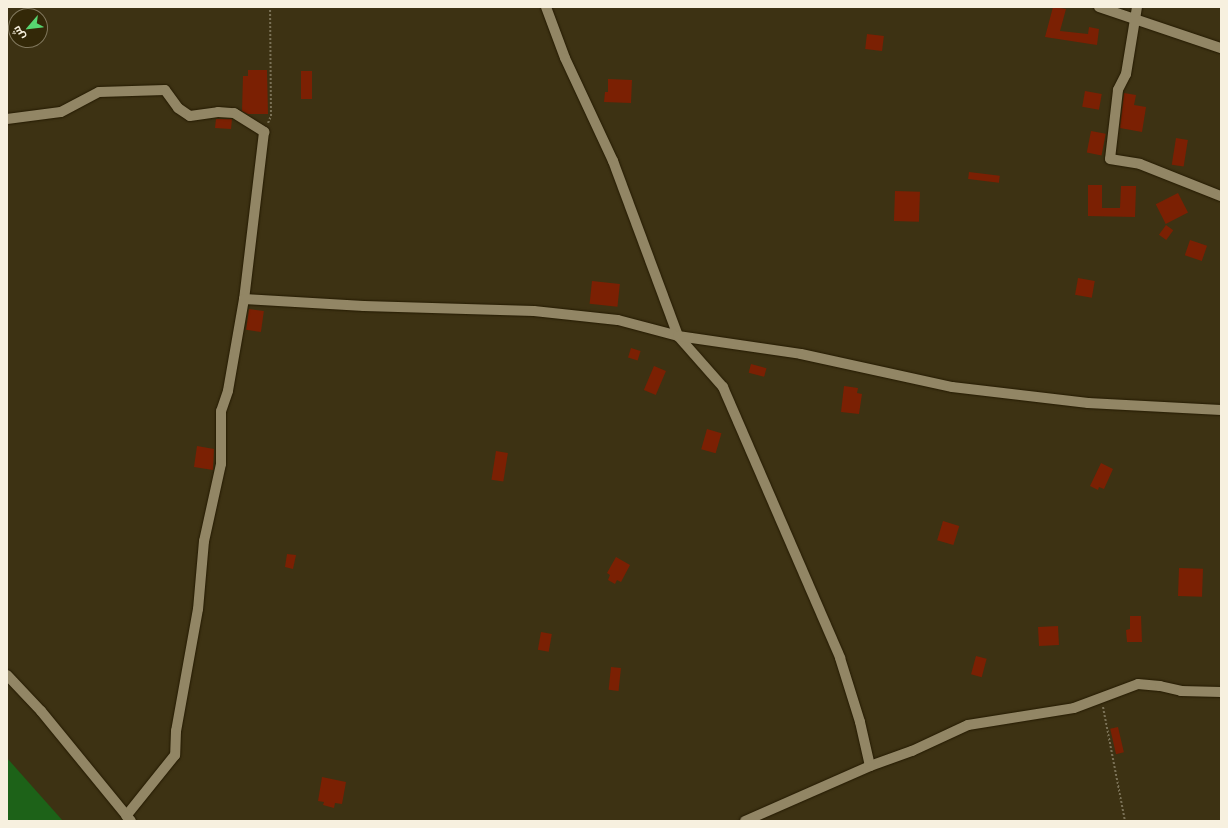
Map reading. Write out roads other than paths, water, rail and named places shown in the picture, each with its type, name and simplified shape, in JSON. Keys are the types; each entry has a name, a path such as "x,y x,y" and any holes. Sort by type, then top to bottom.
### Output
{"street":[{"path":"546,7 565,58 613,161 678,336 723,387 840,658 860,722 870,766"},
{"path":"1099,7 1221,48"},
{"path":"1137,7 1126,74 1118,90 1110,159 1140,164 1221,196"},
{"path":"7,119 61,112 99,92 165,90 178,108 190,116 218,112 234,113 264,132 244,299 228,391 222,411 221,464 204,541 198,609 176,731 175,755 128,818 40,711 7,675"},
{"path":"244,299 364,306 534,311 618,320 678,336 801,354 952,387 1088,403 1221,410"},
{"path":"745,821 870,766 912,751 968,725 1074,708 1138,684 1160,686 1181,691 1221,692"}]}
